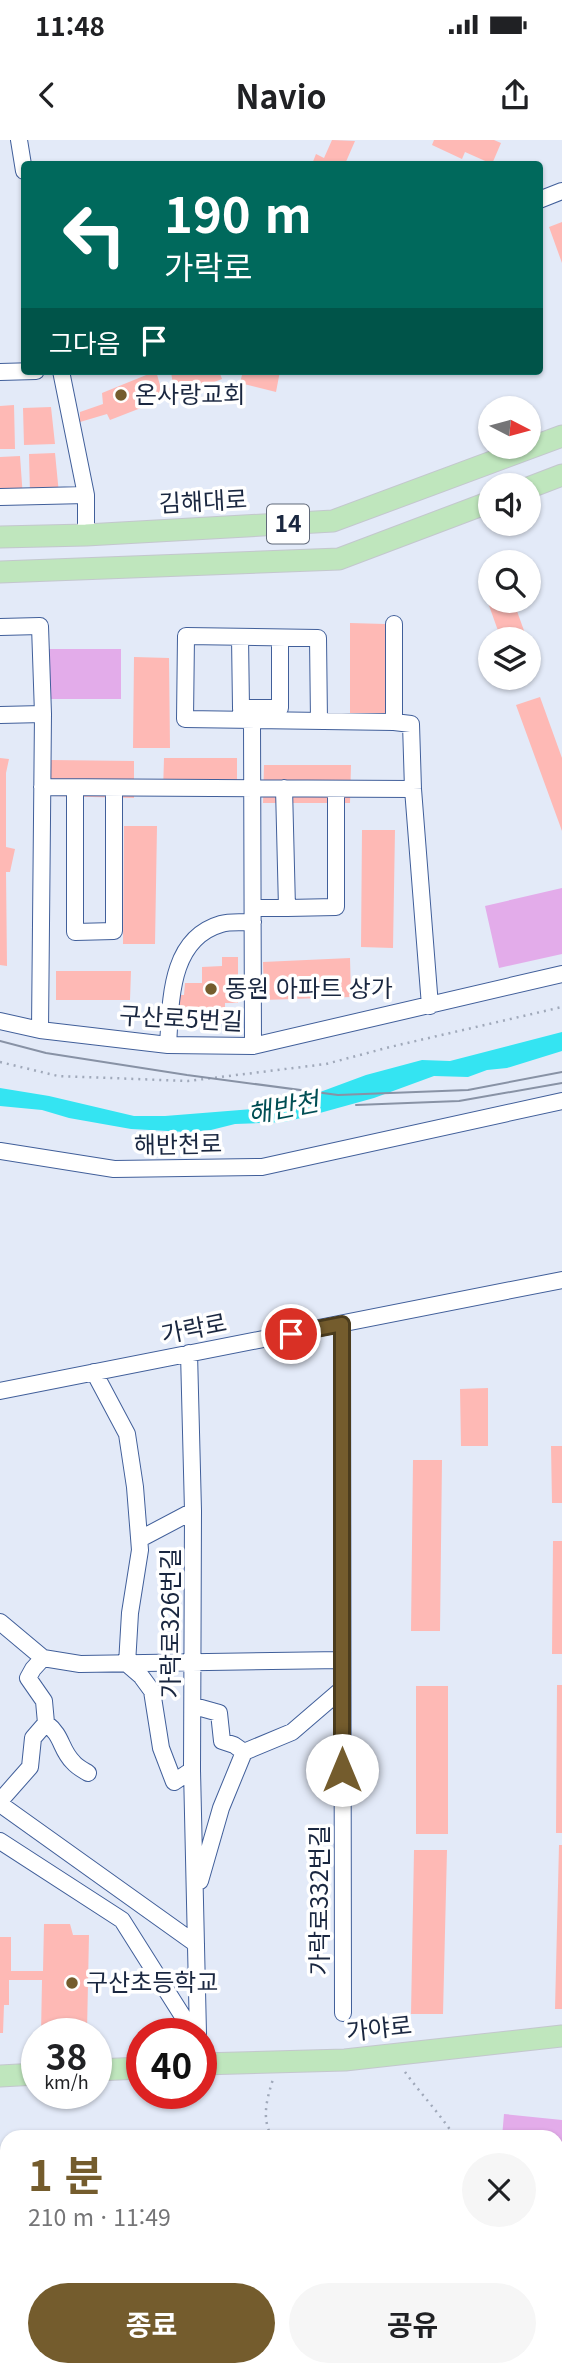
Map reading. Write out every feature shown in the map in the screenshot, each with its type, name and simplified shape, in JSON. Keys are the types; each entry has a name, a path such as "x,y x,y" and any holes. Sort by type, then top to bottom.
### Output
{"main road":[{"name":"김해대로","path":"0,537 86,535 333,521 562,436"},
{"path":"541,483 562,475"},
{"path":"0,572 339,559 478,507"},
{"name":"가야로","path":"217,2064 345,2060 562,2036"},
{"path":"0,2076 21,2075"}],"street":[{"path":"19,140 22,161"},
{"path":"543,198 562,191"},
{"path":"0,372 21,371"},
{"path":"62,375 86,495 86,535"},
{"path":"0,497 86,495"},
{"path":"394,624 394,722"},
{"path":"0,627 40,626 43,714 40,1030"},
{"path":"319,721 318,638 186,636 185,719 245,716 319,721 411,724 413,789 430,1006"},
{"path":"240,637 251,788 253,1046"},
{"path":"245,716 280,708 280,638"},
{"path":"0,715 43,714"},
{"path":"42,787 413,789"},
{"path":"75,788 75,932 114,931 114,788"},
{"path":"284,788 287,908"},
{"path":"169,1045 173,981 194,940 210,928 253,915 287,908 337,907 336,789"},
{"name":"구산로5번길","path":"0,1021 40,1030 169,1045 253,1046 562,974"},
{"name":"해반천로","path":"0,1151 114,1169 262,1167 562,1101"},
{"name":"가락로","path":"0,1391 562,1280"},
{"name":"가락로332번길","path":"342,1324 343,2013"},
{"name":"가락로326번길","path":"188,1353 193,1511 192,1770 196,2018"},
{"path":"94,1372 127,1434 140,1539 130,1613 127,1664"},
{"path":"140,1539 193,1511"},
{"path":"0,1622 43,1658 80,1664 342,1660"},
{"path":"43,1658 28,1678 44,1701 46,1723 33,1738 30,1767 0,1802 196,1944"},
{"path":"127,1664 141,1676 152,1691 162,1748 174,1782 192,1770"},
{"path":"194,1706 219,1713 222,1741 244,1752 292,1732 342,1689"},
{"path":"46,1723 58,1732 73,1762 88,1773"},
{"name":"가락로326번길","path":"196,1893 221,1808 244,1752"},
{"path":"0,1841 122,1920 186,2018"}],"path":[{"path":"0,1062 58,1076 188,1081 326,1064 390,1046 562,1007"},
{"path":"392,2055 450,2130"},
{"path":"268,2130 265,2111 278,2062"}],"shaded area":[{"path":"42,649 121,649 121,699 44,699"},
{"path":"562,888 562,954 499,968 485,906"},
{"path":"504,2114 562,2120 562,2130 503,2130"}],"water":[{"name":"해반천","path":"562,1032 562,1051 468,1077 434,1076 374,1098 284,1122 235,1124 187,1132 131,1129 69,1118 42,1110 0,1106 0,1088 49,1096 134,1116 264,1108 271,1103 312,1095 366,1075 422,1060 450,1061"}],"building":[{"path":"332,140 355,141 346,161 313,161 316,154 324,158"},
{"path":"434,140 494,140 501,143 493,161 485,161 465,152 462,159 432,145"},
{"path":"562,222 562,263 549,227"},
{"path":"146,375 157,375 164,399 110,420 107,414 80,422 80,412 103,404 102,393"},
{"path":"172,375 220,375 222,379 170,399 168,389 173,386"},
{"path":"242,375 279,375 276,392 240,383"},
{"path":"14,405 15,449 0,449 0,406"},
{"path":"51,407 55,444 24,445 23,408"},
{"path":"55,453 59,494 30,494 29,454"},
{"path":"20,456 23,498 0,498 0,457"},
{"path":"492,613 518,613 523,627 497,627"},
{"path":"350,623 385,624 386,715 350,714"},
{"path":"134,657 169,658 170,748 133,748"},
{"path":"540,697 562,758 562,831 516,705"},
{"path":"0,758 9,759 6,773 6,847 15,849 10,872 6,872 7,966 0,965"},
{"path":"164,758 237,758 237,793 163,792"},
{"path":"50,760 134,761 134,798 50,796"},
{"path":"264,765 351,765 350,803 263,803"},
{"path":"124,826 157,826 155,944 123,944"},
{"path":"362,830 395,830 393,948 361,947"},
{"name":"동원 아파트 상가","path":"222,957 238,957 238,1003 225,1003 225,1017 179,1016 179,995 184,995 185,983 202,983 202,967 222,966"},
{"path":"350,958 351,997 264,1000 263,962"},
{"path":"56,971 131,971 130,1000 56,1000"},
{"path":"488,1388 488,1446 461,1446 460,1389"},
{"path":"551,1446 562,1446 562,1503 552,1503"},
{"path":"413,1460 442,1460 440,1631 411,1631"},
{"path":"553,1541 562,1541 562,1654 552,1654"},
{"path":"557,1685 562,1685 562,1833 556,1833"},
{"path":"416,1686 448,1686 448,1834 416,1834"},
{"path":"559,1845 562,1845 562,2009 555,2009"},
{"path":"414,1850 447,1850 443,2014 411,2014"},
{"path":"44,1924 70,1924 73,1935 89,1935 87,2018 41,2018 42,1980 9,1980 9,2005 4,2005 3,2033 0,2033 0,1937 11,1937 11,1971 43,1971"}],"tram line":[{"path":"0,1041 46,1053 338,1095 468,1090 562,1072"},
{"path":"356,1105 459,1101 562,1083"}],"place":[{"name":"온사랑교회","path":"121,395"},
{"name":"동원 아파트 상가","path":"211,989"},
{"name":"구산초등학교","path":"72,1983"}],"route":[{"path":"291,1334 342,1324 342,1770"}]}
